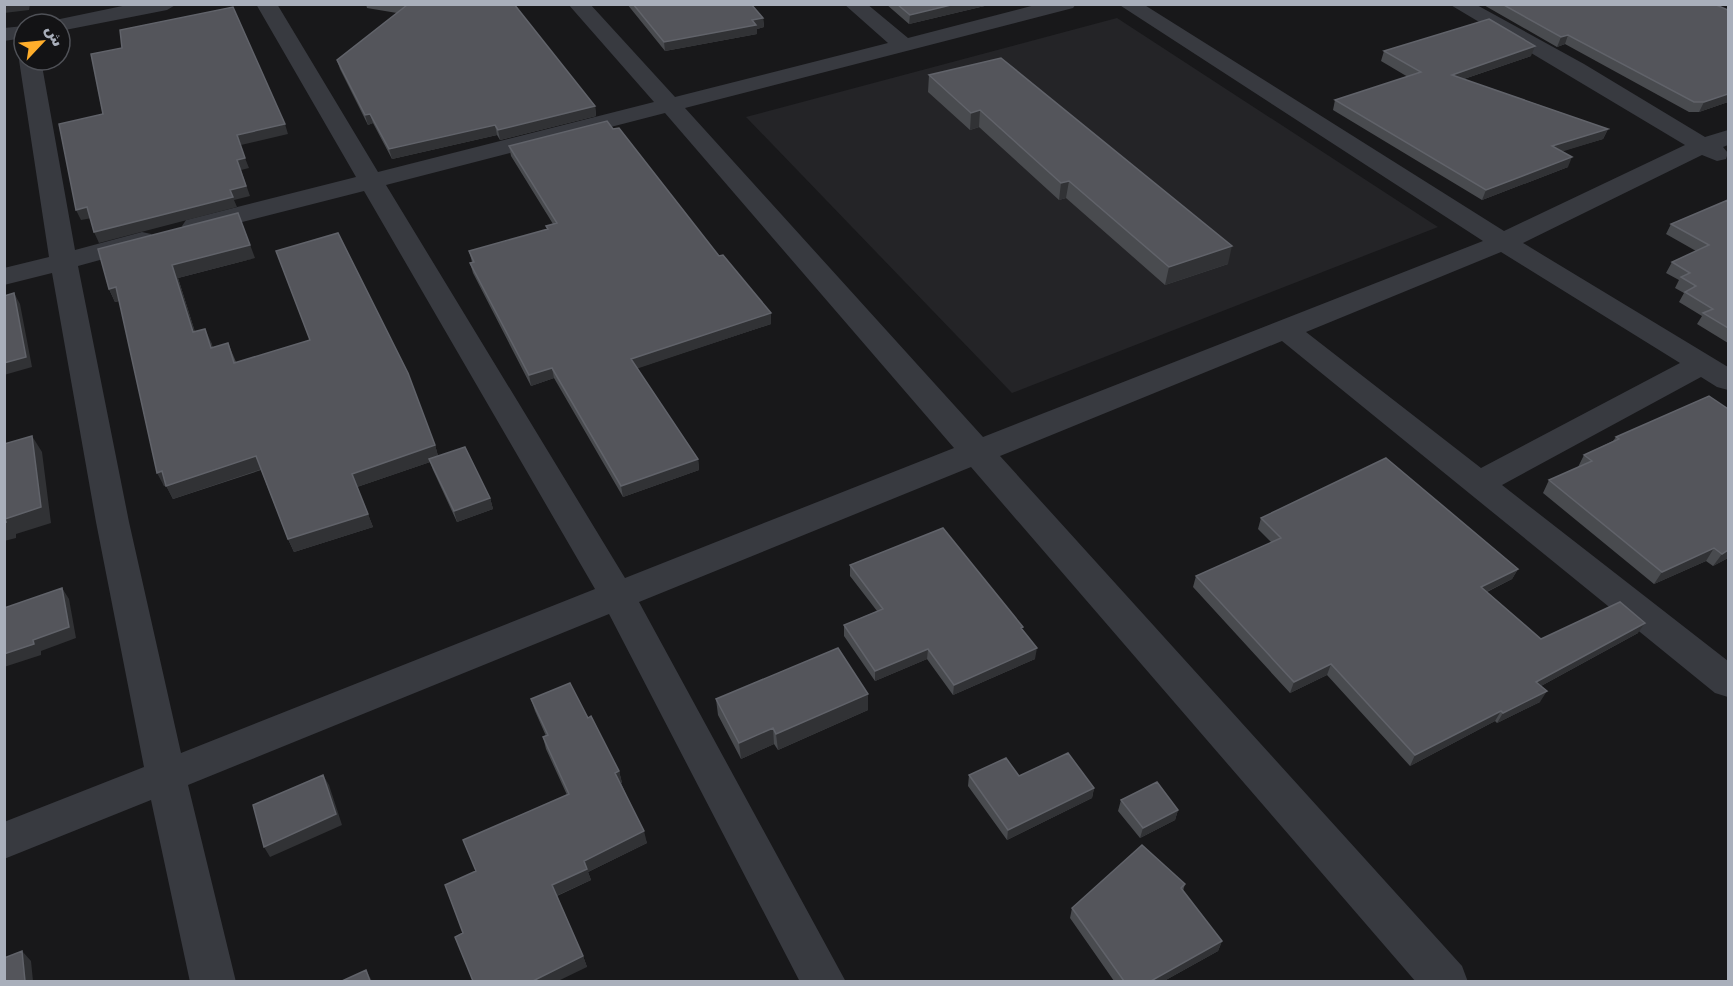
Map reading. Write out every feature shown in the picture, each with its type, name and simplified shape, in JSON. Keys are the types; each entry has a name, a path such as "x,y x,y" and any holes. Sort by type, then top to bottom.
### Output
{"street":[{"path":"72,23 167,4"},
{"path":"266,4 618,597 824,981"},
{"path":"578,4 1446,981"},
{"path":"854,4 904,45"},
{"path":"4,277 61,260 1066,4"},
{"path":"1128,4 1503,242 1728,380"},
{"path":"1460,4 1720,148"},
{"path":"32,72 61,260 165,778 213,981"},
{"path":"4,841 979,454 1283,328 1503,242 1720,148"},
{"path":"1283,328 1728,682"},
{"path":"1477,484 1702,364"}],"shaded area":[{"path":"1117,18 1438,227 1012,393 746,117"}],"building":[{"path":"401,4 514,4 595,106 498,130 495,125 389,149 370,114 365,115 337,60 407,5"},
{"path":"633,4 751,4 763,18 752,20 756,25 664,42"},
{"path":"897,4 955,4 910,15"},
{"path":"1502,4 1714,4 1728,10 1728,94 1704,102 1694,102 1568,35 1561,37"},
{"path":"233,7 285,124 237,135 245,158 237,160 246,186 230,190 233,197 94,232 87,207 76,210 59,124 103,114 91,54 122,48 120,30"},
{"path":"1489,19 1535,46 1452,75 1608,129 1552,146 1572,157 1486,190 1335,100 1421,72 1384,51"},
{"path":"1001,58 1232,246 1169,267 1069,181 1061,183 980,110 971,113 929,75"},
{"path":"607,121 613,129 619,128 719,256 723,255 771,313 631,359 698,459 621,486 552,368 529,375 470,263 474,262 469,251 548,229 546,226 557,223 509,146"},
{"path":"1728,200 1728,328 1703,313 1713,309 1685,292 1696,286 1681,277 1690,273 1672,262 1709,245 1671,224"},
{"path":"238,213 250,245 172,265 193,332 205,329 211,348 228,343 234,363 310,340 276,251 338,233 408,373 435,445 352,474 368,514 288,539 256,456 166,486 162,471 157,473 116,287 109,289 98,249"},
{"path":"14,293 26,357 4,363 4,296"},
{"path":"1709,396 1728,409 1728,550 1722,554 1714,548 1662,572 1549,480 1592,461 1584,455 1619,439 1616,437"},
{"path":"32,436 41,507 5,519 6,522 4,522 4,444"},
{"path":"465,447 490,498 454,511 429,459"},
{"path":"1386,458 1518,569 1481,587 1541,639 1620,602 1645,623 1536,682 1547,691 1503,713 1501,711 1415,755 1331,664 1294,682 1196,576 1281,538 1261,518"},
{"path":"943,528 1023,627 1021,628 1037,648 954,685 928,649 875,671 844,625 883,609 850,565"},
{"path":"62,588 69,627 33,640 34,644 4,654 4,608"},
{"path":"838,648 868,694 776,734 773,728 739,743 716,699"},
{"path":"570,683 588,718 591,716 619,771 615,773 644,831 584,861 587,869 552,885 583,956 533,981 473,981 455,937 463,933 445,885 476,871 463,840 569,794 543,737 548,735 531,699"},
{"path":"1068,753 1094,788 1008,830 969,775 1006,758 1019,776"},
{"path":"323,775 336,814 264,847 253,805"},
{"path":"1157,782 1178,810 1143,828 1121,800"},
{"path":"1142,845 1185,884 1181,888 1222,941 1151,981 1124,981 1072,908"},
{"path":"22,951 25,981 4,981 4,958"},
{"path":"366,970 370,981 342,981"}]}
